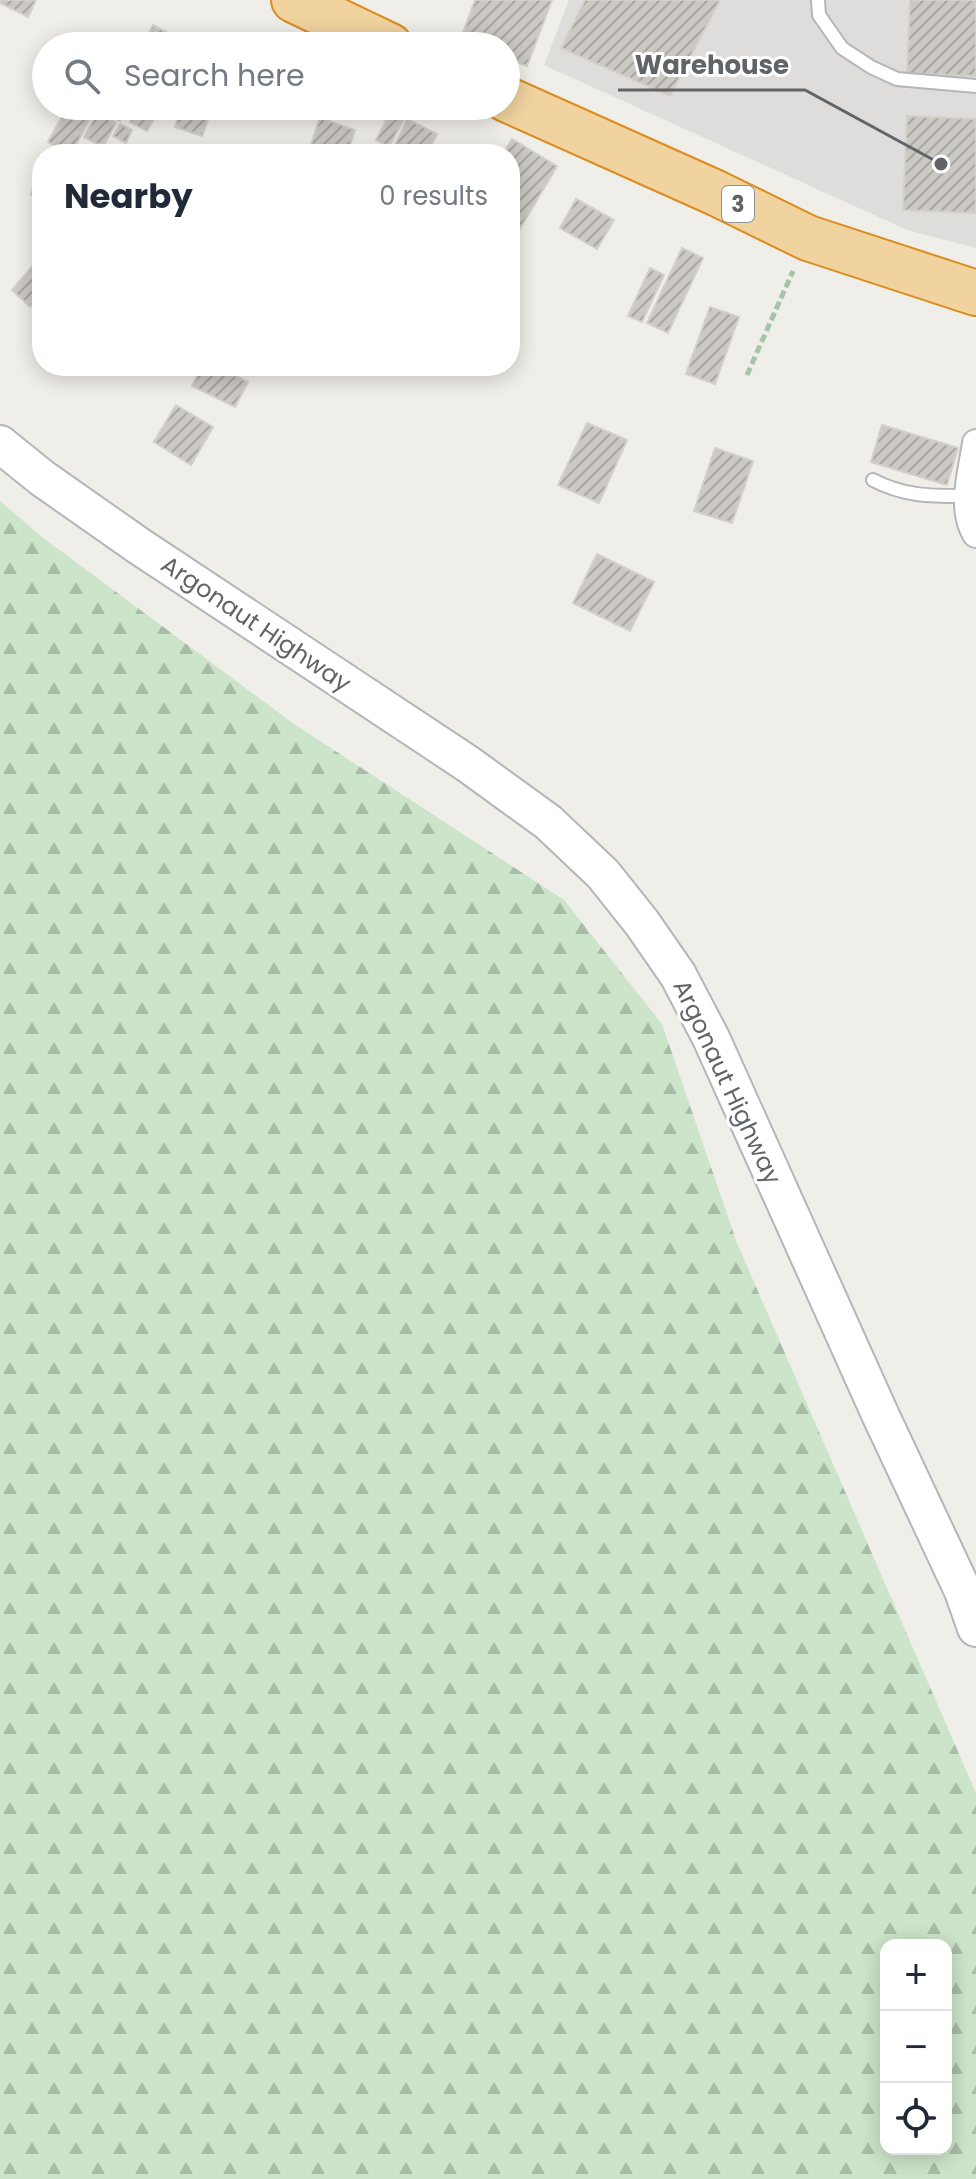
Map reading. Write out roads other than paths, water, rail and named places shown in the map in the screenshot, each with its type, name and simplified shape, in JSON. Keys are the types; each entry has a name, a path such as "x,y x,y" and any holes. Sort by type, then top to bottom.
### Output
{"highway":[{"path":"294,0 361,32"},
{"name":"3","path":"520,105 808,238 976,293"}],"street":[{"path":"976,443 968,517 976,534"},
{"name":"Argonaut Highway","path":"0,444 42,478 139,546 468,764 548,822 603,874 678,975 711,1038 963,1591 976,1628"}],"lane":[{"path":"818,0 819,15 842,48 871,67 897,79 976,86"},
{"path":"873,480 893,490 925,495 969,496"}],"place":[{"name":"Warehouse","path":"941,164"}]}
